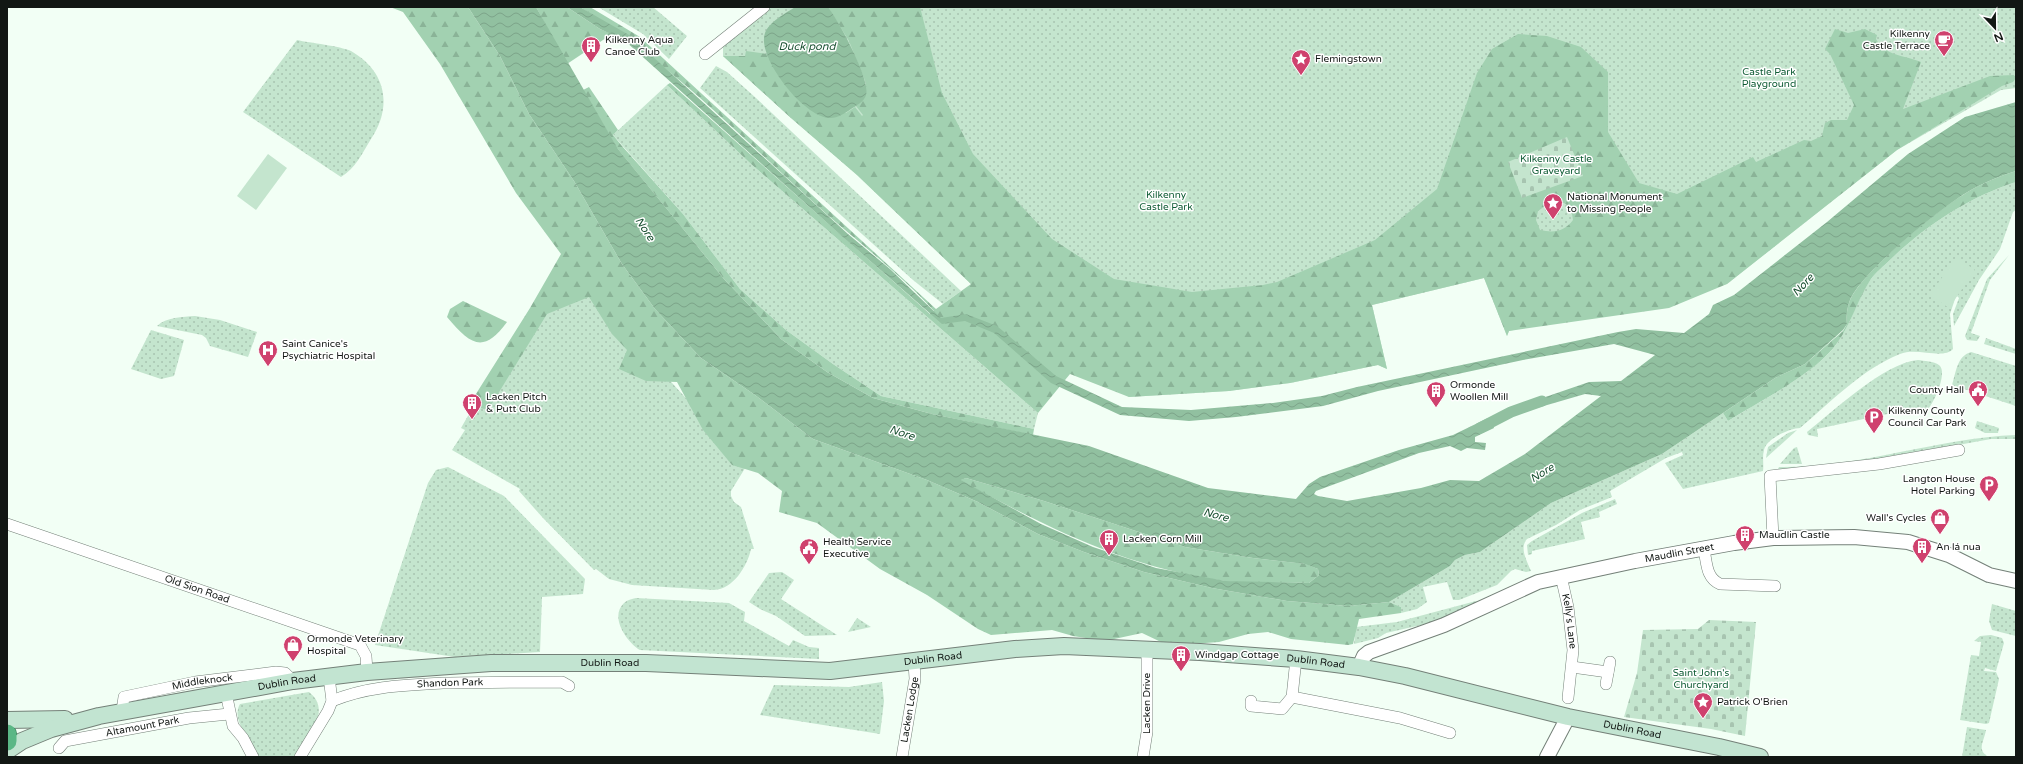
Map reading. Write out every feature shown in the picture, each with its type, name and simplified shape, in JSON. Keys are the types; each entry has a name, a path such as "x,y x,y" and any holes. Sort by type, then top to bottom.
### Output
{"highway":[{"path":"7,734 7,741"}],"main road":[{"name":"Dublin Road","path":"7,751 22,741 50,729 98,716 293,681 367,672 491,663 646,663 830,671 1015,649 1064,646 1296,659 1359,667 1405,676 1568,717 1724,748 1760,757"},
{"name":"Dublin Road","path":"7,720 49,720 98,716"}],"street":[{"path":"706,54 764,7"},
{"path":"1773,538 1770,476 1879,464 1959,450"},
{"name":"Old Sion Road","path":"7,524 360,645 366,656 367,672"},
{"name":"Maudlin Street","path":"1359,667 1364,656 1369,652 1444,625 1538,582 1561,576 1704,550 1734,543 1773,538 1854,536 1908,542 1949,555 1989,575 2016,581"},
{"path":"1704,550 1709,575 1714,581 1720,584 1775,586"},
{"name":"Kelly's Lane","path":"1561,576 1568,608 1573,650 1568,698"},
{"name":"Lacken Drive","path":"1143,757 1147,732 1147,650"},
{"path":"1251,701 1251,706 1282,709 1292,697 1296,659"},
{"name":"Lacken Lodge","path":"902,757 915,679 914,662"},
{"path":"1572,667 1609,667 1606,684"},
{"name":"Middleknock","path":"122,711 124,697 195,682 276,672 285,673 293,681"},
{"path":"300,757 328,711 332,701 329,676"},
{"name":"Shandon Park","path":"332,701 369,690 410,685 493,682 562,682 569,686"},
{"path":"226,693 229,714 233,726 243,738 253,757"},
{"path":"1292,697 1400,718 1450,734"},
{"name":"Altamount Park","path":"59,748 65,741 189,718 229,714"},
{"path":"1547,757 1568,717"}],"green space":[{"path":"390,7 468,7 500,56 529,114 574,181 622,264 655,309 701,358 755,395 813,439 927,480 978,502 1038,534 1084,552 1144,572 1212,588 1287,601 1348,606 1389,602 1401,607 1401,613 1359,619 1353,644 1348,645 1291,639 1268,632 1248,634 1219,642 1178,645 1161,642 1142,633 1105,641 1073,636 1052,630 991,635 978,629 927,595 880,569 817,523 779,512 782,491 758,473 732,465 703,430 677,382 646,381 619,369 627,350 612,334 589,297 547,314 488,410 469,405 530,308 561,254 516,193 440,64 403,12"},
{"path":"536,7 567,7 600,29 612,34 567,64"},
{"path":"580,7 590,7 640,37 936,309 971,284 857,175 791,118 723,56 745,56 746,51 767,54 769,59 846,113 855,107 862,116 863,115 856,106 862,101 866,83 849,41 828,7 920,7 942,93 973,154 1052,239 1114,279 1192,292 1263,285 1277,282 1375,240 1437,189 1477,73 1492,49 1518,34 1547,36 1581,47 1608,72 1608,132 1639,183 1677,194 1753,157 1756,162 1804,140 1811,141 1822,136 1825,123 1831,120 1847,120 1854,105 1830,54 1825,49 1835,29 1848,33 1865,29 1877,35 1876,39 1884,49 1921,62 1903,109 1990,76 2014,75 2016,78 2013,82 2002,86 1897,150 1727,284 1669,308 1509,331 1507,336 1484,278 1372,305 1387,369 1378,365 1290,383 1229,391 1129,397 1070,374 1038,413 751,164 667,85 670,83 930,314 934,311 905,282 827,215 701,99 643,50","holes":["1558,201 1567,205 1572,213 1573,220 1570,224 1558,231 1540,230 1536,220 1538,211 1548,204"]},
{"path":"598,7 653,7 687,36 669,59 643,34"},
{"name":"Kilkenny Castle Park","path":"770,7 2016,7 2016,88 2001,90 1897,150 1727,284 1509,331 1507,336 1484,278 1372,305 1387,369 1378,365 1290,383 1229,391 1129,397 1020,331 857,175 791,118 723,56 723,45"},
{"path":"297,40 333,46 351,51 363,59 379,79 384,102 378,127 358,160 346,174 341,177 243,112"},
{"path":"716,66 727,72 756,98 961,291 943,304 913,280 700,88"},
{"path":"667,85 751,164 1038,413 1034,429 881,396 786,330 740,289 683,214 613,135"},
{"path":"589,87 618,130 613,135 683,214 740,289 786,330 881,396 1034,429 1033,435 932,414 873,398 827,372 781,339 724,279 617,148 583,90"},
{"name":"Kilkenny Castle Graveyard","path":"1567,137 1583,176 1522,198 1508,162"},
{"path":"268,154 287,168 256,210 237,196"},
{"path":"2016,171 2016,182 1981,196 1948,214 1918,236 1878,271 1865,289 1846,330 1833,348 1815,366 1791,383 1728,421 1723,413 1775,378 1805,364 1843,331 1847,324 1847,312 1850,300 1870,273 1902,242 1953,201 1977,186"},
{"path":"2016,182 2016,210 2013,212 2000,249 1979,280 1954,326 1953,314 1959,298 1957,296 1974,270 1949,308 1955,299 1950,314 1953,349 1949,352 1936,354 1907,352 1886,360 1873,368 1847,387 1800,428 1785,432 1769,442 1763,453 1763,471 1683,489 1665,463 1683,455 1682,452 1666,458 1610,491 1612,497 1580,510 1556,525 1527,539 1524,550 1531,571 1526,572 1515,569 1497,585 1459,600 1453,600 1447,582 1423,587 1427,602 1417,609 1401,613 1401,607 1389,602 1450,566 1455,560 1465,555 1480,552 1551,503 1662,454 1723,413 1728,421 1796,380 1821,361 1838,343 1865,288 1878,271 1918,236 1948,214 1981,196"},
{"path":"2009,255 1990,280 1971,333 1980,336 1977,341 1967,340 1965,336 1987,279"},
{"path":"1956,257 1975,270 1949,308 1930,295"},
{"path":"584,269 620,326 747,465 731,491 731,496 734,502 741,507 754,549 751,549 743,570 733,581 721,589 714,590 632,585 609,579 596,569 594,570 543,518 519,491 520,489 452,450 465,430 461,428 473,407 477,410 513,348"},
{"path":"463,301 507,322 491,339 484,342 477,342 470,339 463,334 447,317 450,309"},
{"path":"195,316 220,320 257,332 248,357 210,346 206,338 202,335 157,326 170,319"},
{"path":"151,330 184,340 174,376 161,379 131,369"},
{"path":"1986,338 2016,349 2016,354 1984,344"},
{"path":"1971,352 2016,366 2016,406 1952,385 1960,361 1966,354"},
{"path":"1918,360 1929,361 1939,365 1942,369 1941,383 1938,391 1926,412 1922,415 1920,407 1817,429 1818,437 1808,435 1807,432 1860,389 1890,370 1905,363"},
{"path":"1977,421 1999,428 1998,433 1985,433 1975,428"},
{"path":"1797,430 1766,458 1768,447 1788,433"},
{"path":"2016,435 2016,439 1991,439 1892,457 1776,473 1779,467 1839,463 1957,441"},
{"path":"1797,447 1802,464 1780,464 1794,448"},
{"path":"448,467 504,496 585,579 583,594 542,597 540,652 455,657 375,645 428,483 436,470"},
{"path":"966,478 1044,501 1185,547 1253,558 1306,564 1318,569 1319,575 1309,583 1235,582 1188,575 1153,566 1120,556 1024,514 960,480"},
{"path":"1615,499 1617,504 1599,512 1600,517 1581,522 1585,539 1532,551 1532,554 1528,555 1527,545 1532,541 1582,513"},
{"path":"782,572 794,580 781,599 837,635 805,636 776,616 749,602 769,573"},
{"path":"636,598 729,603 745,612 744,621 789,646 793,640 809,647 819,648 819,659 640,650 625,635 619,622 618,615 624,603 628,600"},
{"path":"1476,601 1478,602 1443,620 1386,633 1378,638 1354,644 1356,627 1397,622"},
{"path":"1992,604 2016,611 2016,636 1992,630 1989,621"},
{"path":"857,618 871,627 848,632"},
{"name":"Saint John's Churchyard","path":"1709,620 1756,622 1745,736 1711,729 1624,717 1637,673 1643,630 1698,629"},
{"path":"1991,635 2002,638 2004,643 1996,671 1985,668 1984,671 1996,672 1999,679 1989,723 1986,724 1960,720 1971,655 1979,656 1981,642 1974,641 1980,636"},
{"path":"882,682 884,701 880,734 760,715 774,685 849,687"},
{"path":"309,692 316,699 319,707 318,716 311,733 295,757 258,757 240,724 238,711 240,704"},
{"path":"1967,727 1986,730 1982,749 1983,752 1989,757 1962,757"}],"water":[{"name":"Nore","path":"468,7 536,7 618,149 724,279 781,339 827,372 873,398 932,414 1089,446 1208,488 1296,499 1309,484 1320,477 1399,450 1453,435 1488,418 1492,422 1494,428 1475,437 1475,442 1486,443 1485,450 1467,448 1461,451 1450,446 1419,453 1316,491 1314,494 1347,501 1421,488 1450,480 1479,481 1525,454 1601,396 1585,394 1530,410 1528,403 1589,382 1621,381 1655,355 1614,344 1523,360 1378,391 1323,406 1236,417 1189,421 1120,415 1051,383 994,333 965,321 942,324 624,40 600,29 567,7 580,7 629,35 848,234 890,269 941,318 966,314 997,326 1056,376 1122,407 1191,410 1273,403 1322,396 1357,387 1618,332 1636,329 1684,333 1709,314 1713,305 1734,295 1827,222 1908,154 1965,117 2016,102 2016,171 1977,186 1953,201 1902,242 1869,274 1857,288 1847,309 1847,324 1843,330 1805,364 1775,378 1662,454 1551,503 1480,552 1465,555 1455,560 1450,566 1389,602 1348,606 1287,601 1212,588 1144,572 1084,552 1038,534 978,502 927,480 813,439 755,395 701,358 655,309 622,264 574,181 529,114 500,56","holes":["966,478 1044,501 1185,547 1253,558 1305,564 1318,569 1319,575 1309,583 1226,581 1156,568 1093,547 1041,524 961,480"]},
{"name":"Duck pond","path":"795,7 828,7 839,24 859,64 864,77 866,95 860,104 839,116 831,118 820,116 808,109 785,85 775,71 768,57 764,44 767,29 778,18"}],"waterway":[{"path":"1480,428 1511,412 1542,401"}],"place":[{"name":"Kilkenny Castle Terrace","path":"1944,57"},
{"name":"Kilkenny Aqua Canoe Club","path":"591,63"},
{"name":"Flemingstown","path":"1301,76"},
{"name":"National Monument to Missing People","path":"1553,220"},
{"name":"Saint Canice's Psychiatric Hospital","path":"268,367"},
{"name":"County Hall","path":"1978,407"},
{"name":"Ormonde Woollen Mill","path":"1436,408"},
{"name":"Lacken Pitch & Putt Club","path":"472,420"},
{"name":"Kilkenny County Council Car Park","path":"1874,434"},
{"name":"Langton House Hotel Parking","path":"1989,502"},
{"name":"Wall's Cycles","path":"1940,535"},
{"name":"Maudlin Castle","path":"1745,552"},
{"name":"Lacken Corn Mill","path":"1109,556"},
{"name":"An lá nua","path":"1922,564"},
{"name":"Health Service Executive","path":"809,565"},
{"name":"Ormonde Veterinary Hospital","path":"293,662"},
{"name":"Windgap Cottage","path":"1181,672"},
{"name":"Patrick O'Brien","path":"1703,719"}],"park label":[{"name":"Castle Park Playground","path":"1769,78"}]}
